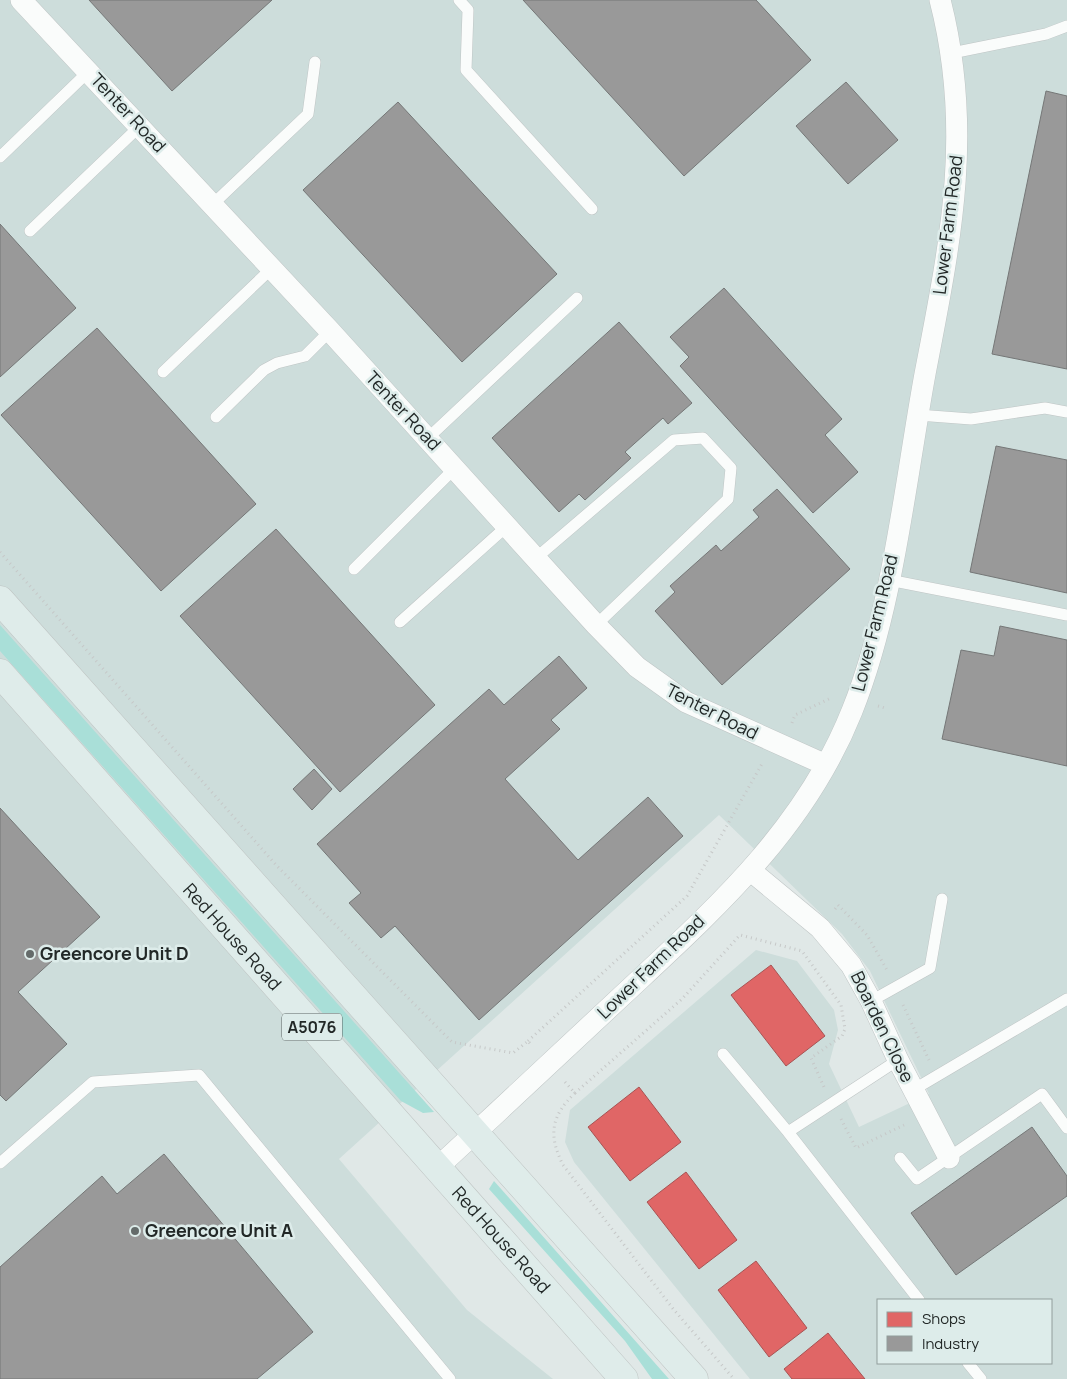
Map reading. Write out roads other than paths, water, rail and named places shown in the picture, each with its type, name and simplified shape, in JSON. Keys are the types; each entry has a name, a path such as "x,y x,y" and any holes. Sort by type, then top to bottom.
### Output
{"main road":[{"path":"0,600 694,1379"},
{"name":"Red House Road","path":"0,674 624,1379"}],"street":[{"name":"Tenter Road","path":"21,0 89,70 428,438 596,625 637,667 658,684 693,706 826,766"},
{"name":"Lower Farm Road","path":"437,1168 549,1065 751,870 779,838 826,766 856,700 874,642 889,580 949,249 957,174 958,129 952,54 940,0"},
{"name":"Boarden Close","path":"751,870 831,940 851,964 948,1158"}],"lane":[{"path":"459,0 468,10 466,70 592,209"},
{"path":"952,54 1036,36 1067,26"},
{"path":"212,205 308,114 315,62"},
{"path":"0,157 89,70"},
{"path":"30,231 140,126"},
{"path":"163,372 271,269"},
{"path":"428,438 578,298"},
{"path":"216,417 264,370 277,363 304,356 330,332"},
{"path":"918,415 971,419 1044,408 1067,412"},
{"path":"536,558 674,440 703,438 731,468 728,499 596,625"},
{"path":"354,569 455,468"},
{"path":"400,622 507,526"},
{"path":"889,580 1067,615"},
{"path":"871,1001 930,968 942,899"},
{"path":"913,1090 1067,999"},
{"path":"723,1054 788,1132 918,1299"},
{"path":"788,1132 898,1060"},
{"path":"0,1163 93,1082 199,1076 450,1379"},
{"path":"900,1158 917,1179 1042,1094 1067,1128"},
{"path":"969,1364 981,1379"}],"place":[{"name":"Greencore Unit D","path":"30,954"},
{"name":"Greencore Unit A","path":"135,1231"}]}
